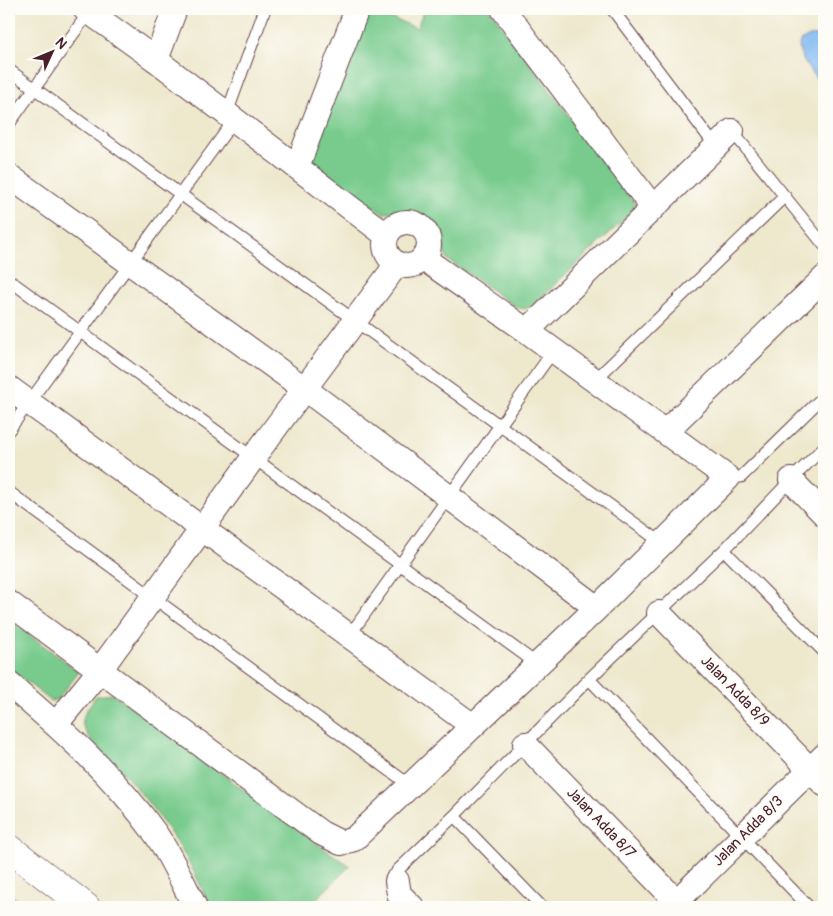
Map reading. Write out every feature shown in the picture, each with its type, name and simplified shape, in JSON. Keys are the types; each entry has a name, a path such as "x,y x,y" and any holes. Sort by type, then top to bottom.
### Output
{"main road":[{"path":"9,848 86,907"}],"street":[{"path":"156,60 175,9"},
{"path":"298,167 357,9"},
{"path":"503,9 652,208"},
{"path":"87,10 231,116 386,235"},
{"path":"528,331 724,139"},
{"path":"9,176 305,389 597,608"},
{"path":"404,222 416,224 425,232 428,247 423,258 413,265 397,264 390,259 386,251 384,243 386,235 398,224 404,222"},
{"path":"9,603 321,833 341,843 354,840 597,608 728,478 528,331 423,258"},
{"path":"56,724 100,670 201,529 397,264"},
{"path":"666,431 824,278"},
{"path":"9,388 473,726"},
{"path":"790,480 824,514"},
{"name":"Jalan Adda 8/9","path":"659,613 820,769"},
{"path":"9,684 56,724 106,773 156,834 195,907"},
{"name":"Jalan Adda 8/7","path":"525,744 676,905"},
{"name":"Jalan Adda 8/3","path":"676,905 742,838 820,769"},
{"path":"397,881 399,894 412,907"}],"lane":[{"path":"9,430 180,194 231,116 265,9"},
{"path":"612,9 724,139 785,196 824,245"},
{"path":"9,124 87,10"},
{"path":"9,70 662,543"},
{"path":"595,380 785,196"},
{"path":"9,280 537,664"},
{"path":"349,636 554,350"},
{"path":"728,478 741,477 824,396"},
{"path":"397,881 397,871 589,680 724,550 824,447"},
{"path":"9,492 411,786"},
{"path":"724,550 824,652"},
{"path":"589,680 810,907"},
{"path":"454,816 542,907"}],"green space":[{"path":"424,9 489,9 635,204 633,211 533,305 525,309 516,307 447,259 437,229 425,217 412,211 382,213 325,173 313,162 312,155 370,10 417,28"},
{"path":"9,620 79,672 58,699 51,701 9,668"},
{"path":"113,694 350,866 308,907 209,907 194,872 175,839 128,778 90,738 83,726 84,714 96,696"}],"water":[{"path":"782,9 824,9 824,14 789,18"},
{"path":"824,35 824,88 803,59 799,47 800,41 810,36"}],"waterway":[{"path":"9,896 24,907"}]}
